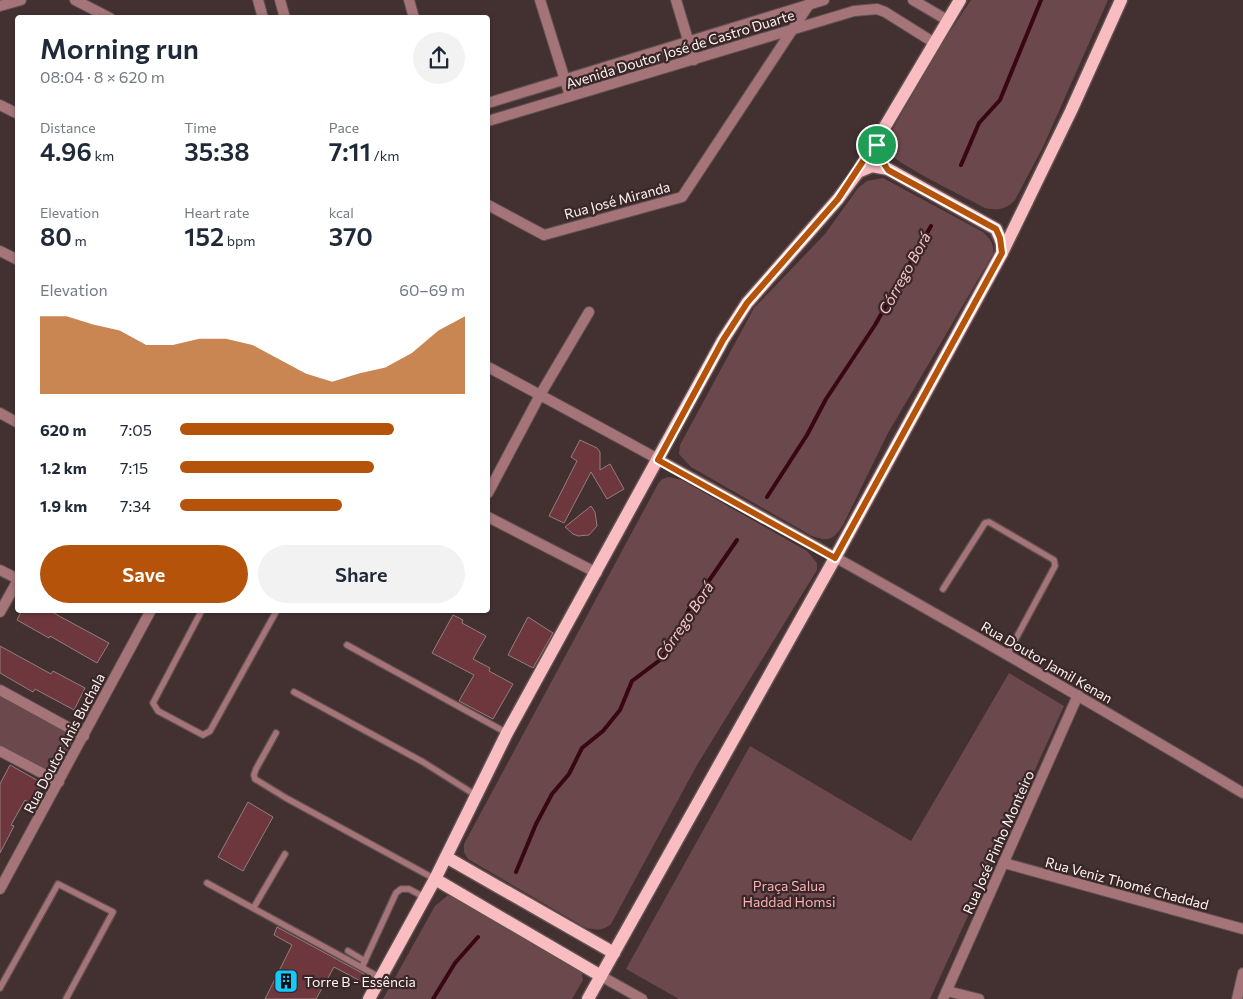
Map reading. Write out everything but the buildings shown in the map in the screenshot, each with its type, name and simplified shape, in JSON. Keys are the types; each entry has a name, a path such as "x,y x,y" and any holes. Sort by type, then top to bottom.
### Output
{"main road":[{"path":"369,999 435,880 508,733 723,340 747,303 838,199 858,172 933,42 960,0"},
{"path":"588,999 835,558 1002,253 1121,0"},
{"path":"877,140 879,156 888,170"},
{"path":"858,172 872,166 888,170 996,229 1000,238 1002,253"},
{"path":"996,229 1010,226 1019,220"},
{"path":"446,857 614,953"},
{"path":"435,880 601,976"}],"street":[{"path":"0,6 21,0"},
{"path":"76,0 106,15"},
{"path":"95,0 106,15"},
{"path":"258,0 262,15"},
{"path":"280,0 284,15"},
{"path":"409,0 413,15"},
{"path":"540,0 570,96"},
{"path":"676,0 694,60"},
{"name":"Avenida Doutor José de Castro Duarte","path":"490,102 797,10 810,2 824,0"},
{"path":"913,0 947,20"},
{"name":"Rua José Miranda","path":"490,206 544,235 682,197 810,2"},
{"name":"Avenida Doutor José de Castro Duarte","path":"490,120 876,5 933,42"},
{"path":"0,105 15,112"},
{"path":"0,251 15,258"},
{"path":"490,489 540,395 589,312"},
{"name":"Rua Doutor Jamil Kenan","path":"490,368 835,558 1078,695 1243,793"},
{"path":"0,413 15,421"},
{"path":"490,518 596,573"},
{"path":"0,570 15,578"},
{"path":"0,612 15,585"},
{"name":"Rua Doutor Anis Buchala","path":"0,889 149,613"},
{"path":"0,690 84,736"},
{"name":"Rua José Pinho Monteiro","path":"945,995 1078,695"},
{"path":"0,751 59,782"},
{"name":"Rua Veniz Thomé Chaddad","path":"1004,863 1243,929"},
{"path":"1237,999 1243,973"},
{"path":"601,976 642,999"},
{"path":"945,995 979,999"}],"lane":[{"path":"943,588 985,523 989,522 1054,560 1055,566 1007,655"},
{"path":"200,613 153,703 158,711 203,735 210,732 276,613"},
{"path":"347,645 508,733"},
{"path":"294,692 423,762 477,796"},
{"path":"276,733 256,769 255,779 435,880"},
{"path":"254,907 285,854"},
{"path":"208,883 364,964"},
{"path":"0,988 58,884 113,912 66,999"},
{"path":"364,964 396,893 401,889 409,889 425,897"},
{"path":"348,952 381,978"}],"green space":[{"path":"971,0 1108,0 1043,147 1015,200 1009,205 998,209 985,208 918,173 895,158 890,153 888,145 890,134 937,51"},
{"path":"883,178 983,232 991,242 993,254 888,433 843,525 833,537 823,539 812,536 691,467 679,454 680,445 754,308 825,234 858,188 867,181"},
{"path":"669,477 682,480 807,551 817,563 817,570 697,765 611,924 602,929 590,929 468,859 464,852 464,844 658,484 662,479"},
{"name":"Praça Salua Haddad Homsi","path":"1009,673 1064,706 930,999 679,999 626,969 750,746 911,841"},
{"path":"0,695 75,735 55,775 0,746"},
{"path":"447,896 453,896 581,969 583,980 572,999 383,999 435,906"}],"waterway":[{"name":"Córrego Borá","path":"961,165 979,123 1000,100 1041,0"},
{"name":"Córrego Borá","path":"767,497 807,435 826,399 875,325 931,226"},
{"name":"Córrego Borá","path":"516,872 536,824 552,794 569,774 582,748 603,731 620,710 632,681 660,660 673,642 688,611 737,540"},
{"name":"Córrego Borá","path":"433,999 455,963 478,937"}],"place":[{"name":"Torre B - Essência","path":"286,981"}],"route":[{"path":"877,140 877,145 879,156 888,170 996,229 1002,243 1002,253 835,558 658,460 723,340 747,303 838,199 858,172 877,140"}]}
